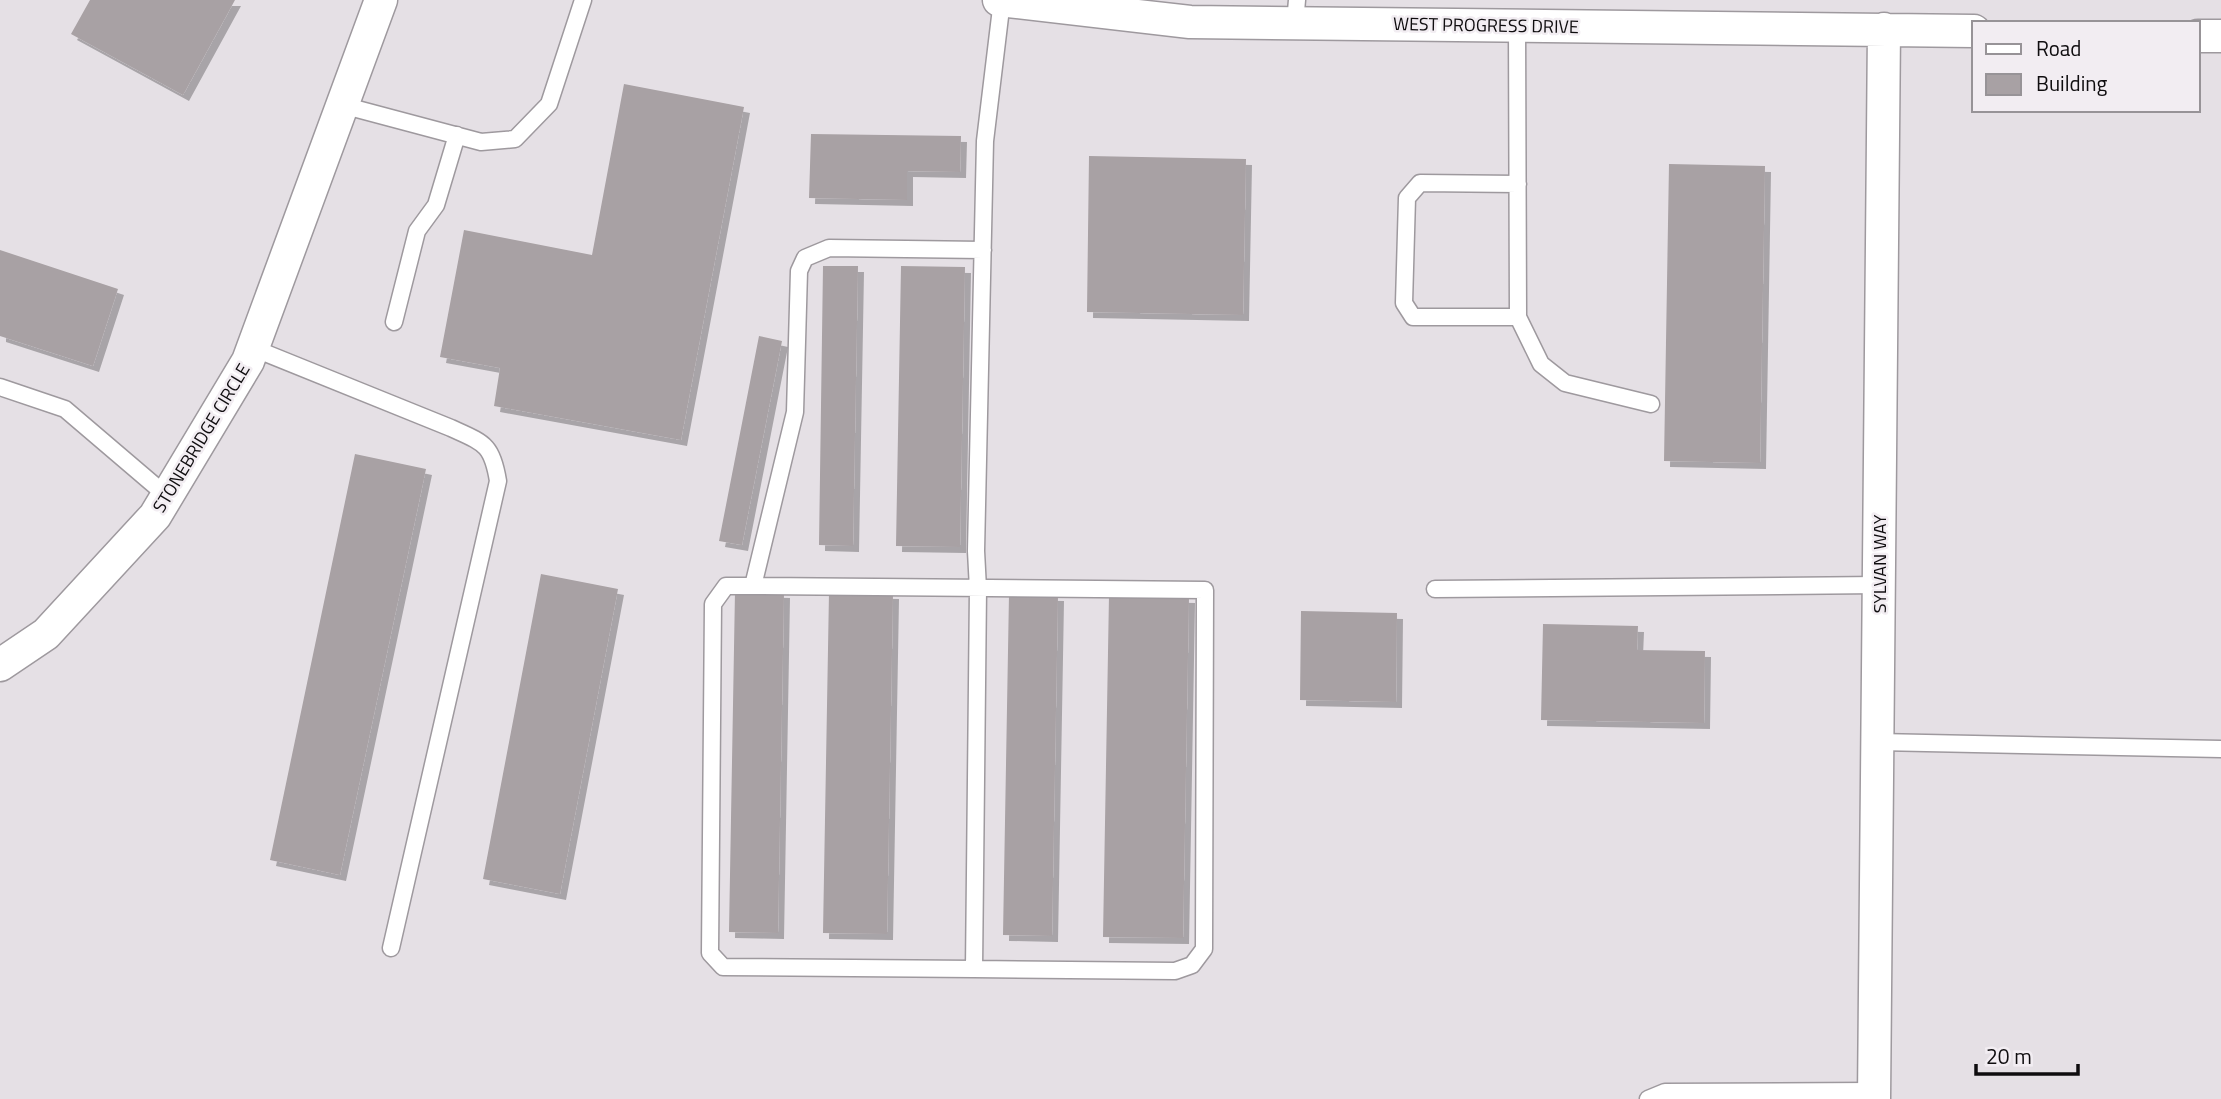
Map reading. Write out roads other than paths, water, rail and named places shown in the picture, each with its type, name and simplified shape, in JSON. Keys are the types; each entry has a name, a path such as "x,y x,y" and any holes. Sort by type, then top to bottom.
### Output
{"street":[{"name":"STONEBRIDGE CIRCLE","path":"0,665 46,634 155,516 248,361 381,0"},
{"name":"WEST PROGRESS DRIVE","path":"1000,0 1190,22 1296,11 1517,26 1972,31"},
{"name":"SYLVAN WAY","path":"1874,1095 1884,29"},
{"path":"2200,36 2221,36"}],"lane":[{"path":"342,105 481,142 515,139 549,104 583,0"},
{"path":"974,969 978,589 976,551 985,141 1000,0"},
{"path":"1517,26 1518,317 1541,364 1565,383 1651,404"},
{"path":"394,323 417,231 436,205 457,135"},
{"path":"1518,184 1420,183 1407,198 1404,303 1413,317 1518,317"},
{"path":"753,586 795,412 799,271 806,258 829,248 983,250"},
{"path":"253,348 461,432 480,442 494,459 498,481 391,948"},
{"path":"0,387 65,409 167,496"},
{"path":"1435,589 1879,584"},
{"path":"726,586 978,589 1206,590 1204,949 1192,965 1175,971 723,967 710,953 713,604 726,586"},
{"path":"1878,742 2221,749"},
{"path":"1648,1099 1665,1092 1874,1095"}]}
